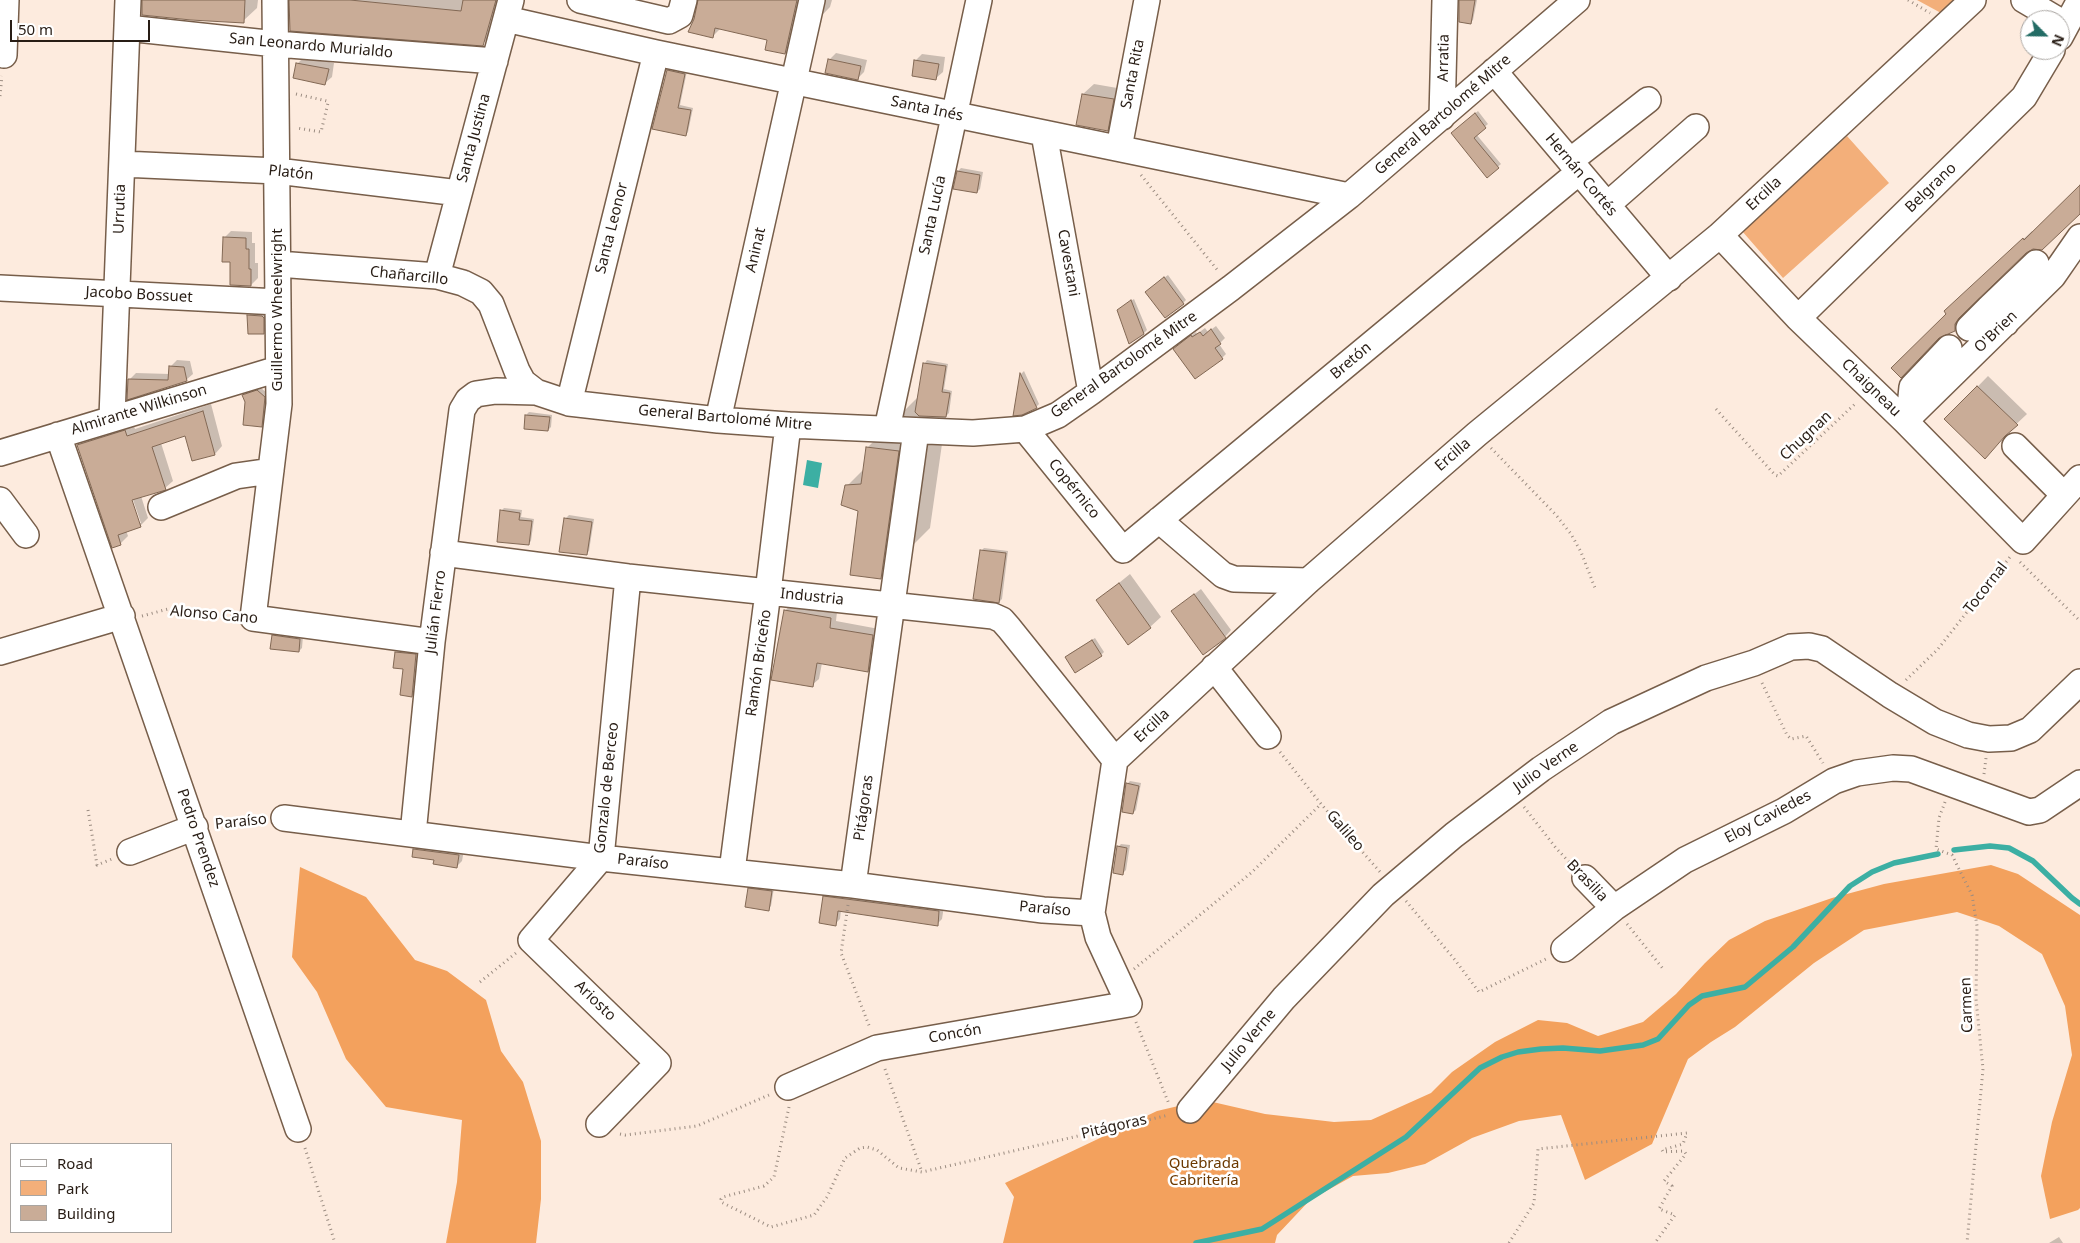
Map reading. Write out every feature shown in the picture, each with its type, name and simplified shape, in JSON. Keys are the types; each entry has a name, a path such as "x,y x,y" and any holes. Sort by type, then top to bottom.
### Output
{"street":[{"path":"4,55 6,0"},
{"name":"Urrutia","path":"112,417 128,0"},
{"name":"Guillermo Wheelwright","path":"253,618 279,404 275,0"},
{"path":"580,0 669,20 675,19 680,15 684,0"},
{"name":"Aninat","path":"718,420 812,0"},
{"name":"Santa Lucía","path":"887,429 979,0"},
{"name":"Santa Rita","path":"1119,148 1147,0"},
{"name":"Arratia","path":"1442,117 1445,0"},
{"name":"General Bartolomé Mitre","path":"476,394 496,391 536,392 569,403 718,420 788,425 973,433 1025,429 1058,415 1232,288 1349,196 1578,0"},
{"name":"Ercilla","path":"1115,760 1308,581 1477,434 1720,235 1973,0"},
{"path":"2024,0 2039,10"},
{"path":"2070,18 2080,0"},
{"name":"Santa Inés","path":"509,10 650,51 1349,196"},
{"name":"Santa Justina","path":"436,276 509,10"},
{"name":"Santa Leonor","path":"569,403 650,51 651,17"},
{"name":"San Leonardo Murialdo","path":"127,28 276,44 495,61"},
{"name":"Belgrano","path":"1798,318 2024,97 2046,60"},
{"name":"Hernán Cortés","path":"1494,71 1669,278"},
{"name":"Bretón","path":"1123,550 1574,167 1648,100"},
{"path":"1607,205 1696,127"},
{"name":"Cavestani","path":"1044,134 1091,392"},
{"name":"Platón","path":"122,164 277,171 459,193"},
{"name":"Chaigneau","path":"1720,235 1798,318 1871,389 1911,415 2018,548"},
{"name":"O'Brien","path":"1911,415 1998,315 2053,276 2044,258 2080,237"},
{"name":"Chañarcillo","path":"278,264 436,276 463,283 480,292 491,304 517,371 523,382 536,392"},
{"name":"Jacobo Bossuet","path":"0,288 278,302"},
{"path":"1969,328 1998,315"},
{"path":"1911,415 1912,387 1949,348"},
{"name":"Almirante Wilkinson","path":"2,446 58,435 278,368"},
{"name":"Julián Fierro","path":"413,834 432,642 462,410 468,400 476,394"},
{"name":"Ramón Briceño","path":"732,871 788,425"},
{"name":"Copérnico","path":"1025,429 1123,550"},
{"name":"Pitágoras","path":"853,885 916,431"},
{"name":"Pedro Prendez","path":"58,435 298,1128"},
{"path":"2015,446 2072,487 2018,548"},
{"path":"161,508 236,476 271,471"},
{"path":"0,500 26,535"},
{"path":"1159,520 1222,574 1234,579 1308,581"},
{"name":"Industria","path":"443,553 628,576 993,616 1002,620 1115,760"},
{"name":"Gonzalo de Berceo","path":"532,940 601,858 628,576"},
{"path":"0,652 122,616"},
{"name":"Alonso Cano","path":"253,618 432,642"},
{"name":"Julio Verne","path":"1190,1110 1284,998 1393,886 1454,835 1513,790 1611,722 1706,678 1754,663 1791,647 1809,646 1822,648 1890,695 1935,722 1968,735 1989,739 2011,738 2030,730 2080,682"},
{"path":"1214,667 1268,736"},
{"path":"1115,760 1092,913 1098,937 1124,993"},
{"name":"Eloy Caviedes","path":"1564,949 1614,908 1685,860 1784,811 1834,781 1858,773 1892,768 1911,769 2029,812 2040,810 2080,783"},
{"name":"Paraíso","path":"284,818 601,858 853,885 1043,910 1092,913"},
{"path":"130,852 195,827"},
{"name":"Brasilia","path":"1585,878 1614,908"},
{"name":"Ariosto","path":"532,940 658,1063 599,1124"},
{"name":"Concón","path":"788,1087 877,1048 1124,993"}],"path":[{"path":"1908,0 1938,17"},
{"path":"276,90 327,101 328,103 320,133 276,122"},
{"path":"1119,148 1232,288"},
{"name":"Chugnan","path":"1716,409 1775,475 1778,476 1871,389"},
{"name":"Ercilla","path":"1477,434 1556,515 1571,534 1581,552 1595,588"},
{"path":"2018,548 2080,621"},
{"name":"Tocornal","path":"1890,695 1938,649 2018,548"},
{"name":"Alonso Cano","path":"122,616 136,618 168,609 202,611 253,618"},
{"path":"1754,663 1787,736 1791,739 1808,737 1834,781"},
{"name":"Galileo","path":"1268,736 1321,804 1393,886 1455,960 1479,992 1564,949"},
{"path":"1981,795 1989,739"},
{"name":"Carmen","path":"1951,785 1939,818 1936,849 1952,855 1972,896 1978,926 1976,1000 1983,1069 1967,1243"},
{"name":"Brasilia","path":"1513,790 1550,841 1585,878"},
{"path":"1190,1110 1172,1112 1124,993 1321,804"},
{"path":"88,810 97,865 130,852"},
{"name":"Paraíso","path":"195,827 284,818"},
{"path":"853,885 849,893 841,953 922,1172"},
{"name":"Brasilia","path":"1614,908 1664,970"},
{"path":"480,982 532,940"},
{"path":"599,1124 625,1135 697,1126 788,1087"},
{"name":"Pitágoras","path":"788,1087 789,1108 774,1177 764,1186 723,1197 721,1202 771,1226 814,1215 827,1197 845,1158 853,1151 867,1147 877,1150 894,1166 922,1172 1190,1110"},
{"path":"298,1128 335,1243"},
{"path":"1508,1243 1534,1203 1538,1148 1687,1133 1683,1144 1662,1150 1663,1152 1684,1152 1686,1154 1664,1181 1672,1186 1659,1209 1675,1215 1655,1243"}],"green space":[{"path":"1917,0 1955,0 1941,13"},
{"path":"1847,136 1889,183 1783,278 1742,231"},
{"name":"Quebrada Cabritería","path":"1991,865 2018,874 2080,915 2080,1208 2078,1210 2050,1219 2041,1176 2052,1122 2072,1055 2065,1006 2042,954 1999,926 1957,912 1864,930 1814,963 1735,1027 1688,1059 1652,1144 1585,1180 1561,1115 1519,1121 1472,1138 1425,1164 1388,1173 1353,1176 1310,1200 1277,1235 1275,1243 1003,1243 1014,1197 1005,1183 1157,1111 1204,1100 1265,1114 1334,1122 1371,1120 1431,1093 1452,1072 1495,1042 1538,1020 1567,1023 1598,1036 1643,1022 1676,994 1729,940 1765,921 1832,898 1884,884"},
{"path":"300,867 366,897 415,960 447,971 486,1000 501,1051 523,1082 541,1141 541,1199 536,1243 446,1243 457,1182 462,1120 386,1107 346,1059 317,992 292,957"}],"water":[{"path":"807,460 822,463 818,488 803,485"}],"building":[{"path":"142,0 245,0 244,23 142,15"},
{"path":"289,0 350,0 461,11 463,0 496,0 483,46 290,31"},
{"path":"698,0 797,0 785,54 765,50 767,40 715,28 713,38 688,32 694,19"},
{"path":"1459,0 1475,0 1471,24 1459,22"},
{"path":"828,59 861,66 858,80 825,73"},
{"path":"914,60 939,64 936,80 912,76"},
{"path":"296,63 329,69 325,85 293,78"},
{"path":"667,70 685,74 678,108 691,110 686,136 652,129"},
{"path":"1082,94 1114,99 1108,131 1076,125"},
{"path":"1475,113 1486,128 1474,138 1499,168 1487,178 1451,133"},
{"path":"957,171 980,175 977,193 953,189"},
{"path":"2080,185 2080,214 2042,250 2033,249 2026,253 1959,318 1955,324 1955,331 1939,338 1901,378 1891,368 1946,314 1944,311 2023,238 2024,240"},
{"path":"223,237 246,238 246,249 249,249 251,286 230,285 230,262 222,262"},
{"path":"1164,277 1184,304 1165,318 1145,292"},
{"path":"1131,300 1144,334 1129,344 1117,310"},
{"path":"247,315 262,316 264,318 264,334 248,334"},
{"path":"1211,329 1221,344 1215,348 1223,359 1195,379 1173,349 1191,335 1192,337 1200,332 1203,336"},
{"path":"923,363 946,366 942,392 950,393 946,417 919,416 915,412"},
{"path":"169,366 184,367 187,381 127,400 128,379 168,380"},
{"path":"1020,373 1037,408 1022,415 1013,416"},
{"path":"1977,386 2018,425 2005,436 1985,459 1944,419"},
{"path":"257,390 265,397 262,427 243,425 245,402 242,395"},
{"path":"203,411 215,455 192,461 185,436 152,447 166,490 132,500 141,527 118,535 121,545 112,548 77,445 125,430 127,436"},
{"path":"525,415 550,417 548,431 524,429"},
{"path":"866,447 899,451 881,579 850,575 858,511 841,505 845,485 861,484"},
{"path":"500,510 520,513 519,520 532,521 529,545 497,542"},
{"path":"564,518 592,522 587,555 559,552"},
{"path":"980,550 1006,553 999,603 973,599"},
{"path":"1119,583 1151,628 1128,645 1096,600"},
{"path":"1194,594 1226,638 1203,655 1171,611"},
{"path":"784,610 831,618 830,628 873,635 868,672 817,663 813,687 771,680"},
{"path":"272,635 300,639 299,652 270,649"},
{"path":"1092,640 1102,656 1075,673 1065,657"},
{"path":"395,652 416,654 412,697 400,695 403,669 393,668"},
{"path":"1126,783 1139,786 1133,814 1122,812"},
{"path":"1117,846 1127,848 1123,875 1113,873"},
{"path":"413,849 459,855 457,868 433,864 434,860 412,857"},
{"path":"748,888 772,891 769,911 745,907"},
{"path":"823,896 939,911 938,926 838,911 836,926 819,923"}],"waterway":[{"path":"1954,850 1990,846 2009,848 2033,861 2080,904"},
{"path":"1196,1243 1262,1229 1406,1137 1480,1068 1502,1057 1518,1052 1541,1049 1563,1048 1600,1051 1643,1045 1658,1039 1689,1005 1702,996 1745,987 1793,947 1850,886 1872,872 1894,863 1938,854"}]}
